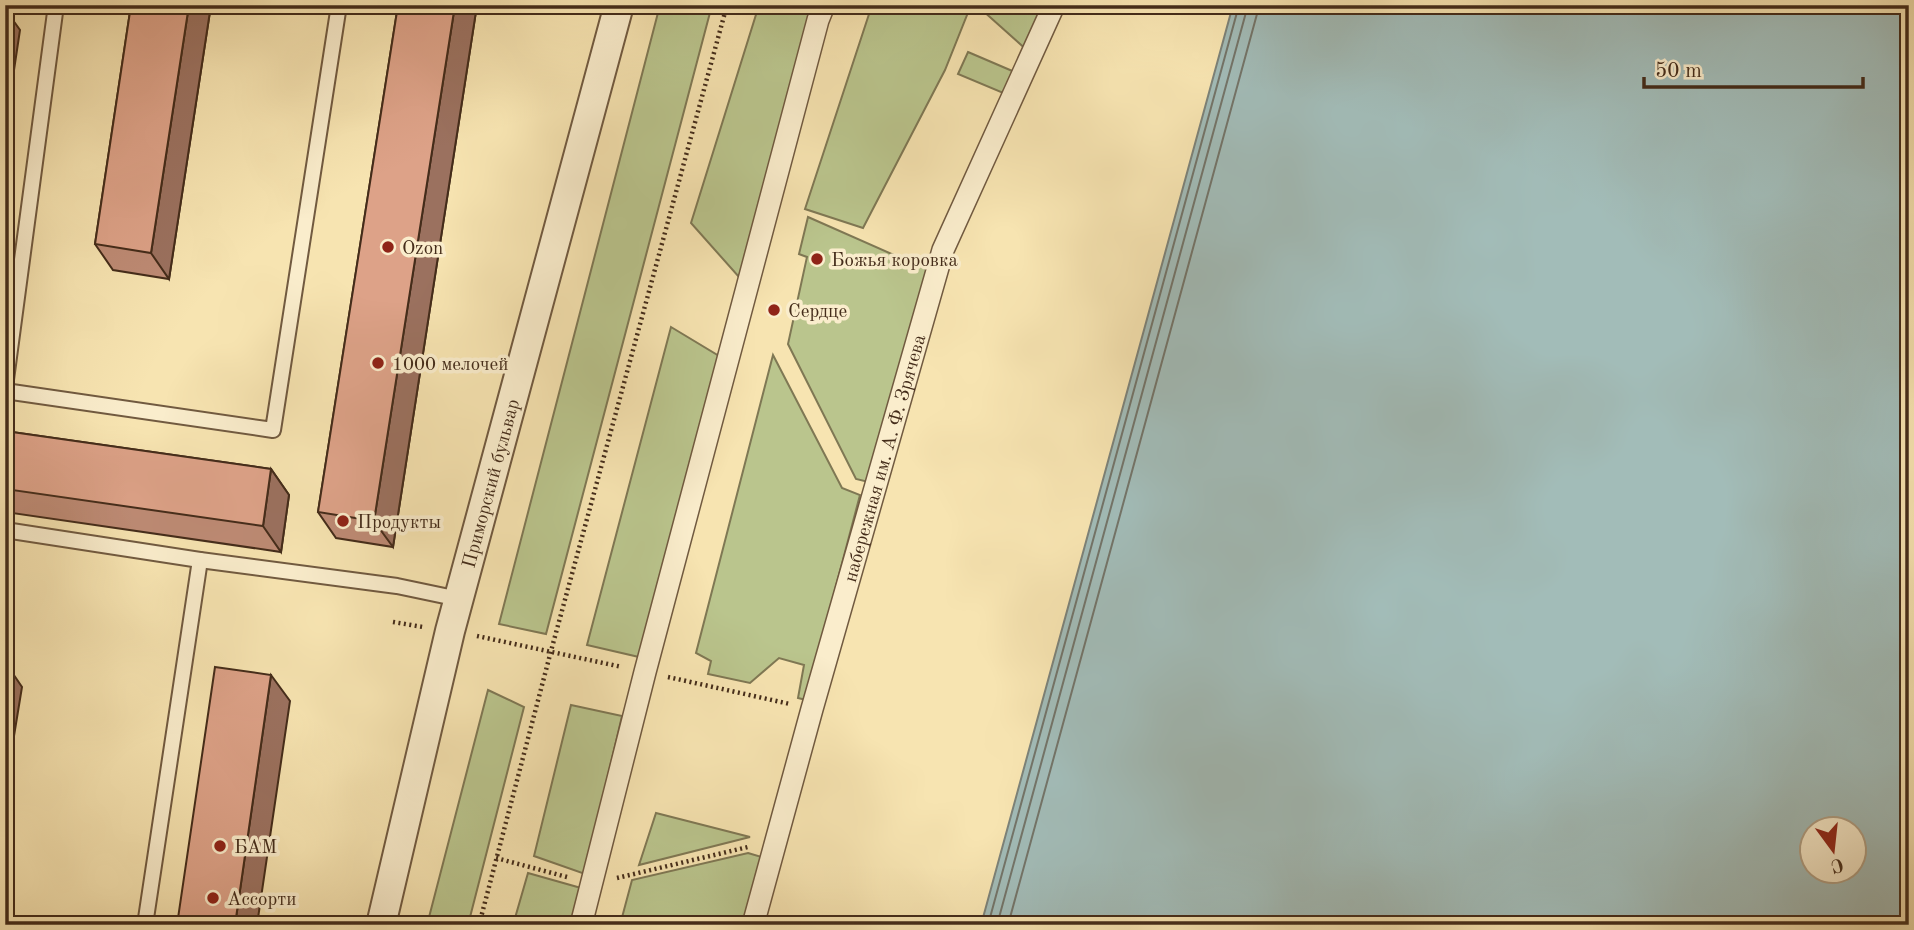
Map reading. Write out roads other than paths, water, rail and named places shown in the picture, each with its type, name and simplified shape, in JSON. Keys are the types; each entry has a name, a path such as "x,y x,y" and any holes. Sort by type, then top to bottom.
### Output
{"street":[{"name":"Приморский бульвар","path":"381,925 450,631 619,5"},
{"path":"582,925 645,672 824,5"},
{"name":"набережная им. А. Ф. Зрячева","path":"753,925 943,250 1054,5"}],"lane":[{"path":"56,5 5,389 273,430 339,5"},
{"path":"5,530 397,586 459,599"},
{"path":"145,925 201,560"}],"water":[{"path":"1233,5 1909,5 1909,925 981,925"}],"place":[{"name":"Ozon","path":"388,247"},
{"name":"Божья коровка","path":"817,259"},
{"name":"Сердце","path":"774,310"},
{"name":"1000 мелочей","path":"378,363"},
{"name":"Продукты","path":"343,521"},
{"name":"БАМ","path":"220,846"},
{"name":"Ассорти","path":"213,898"}]}
